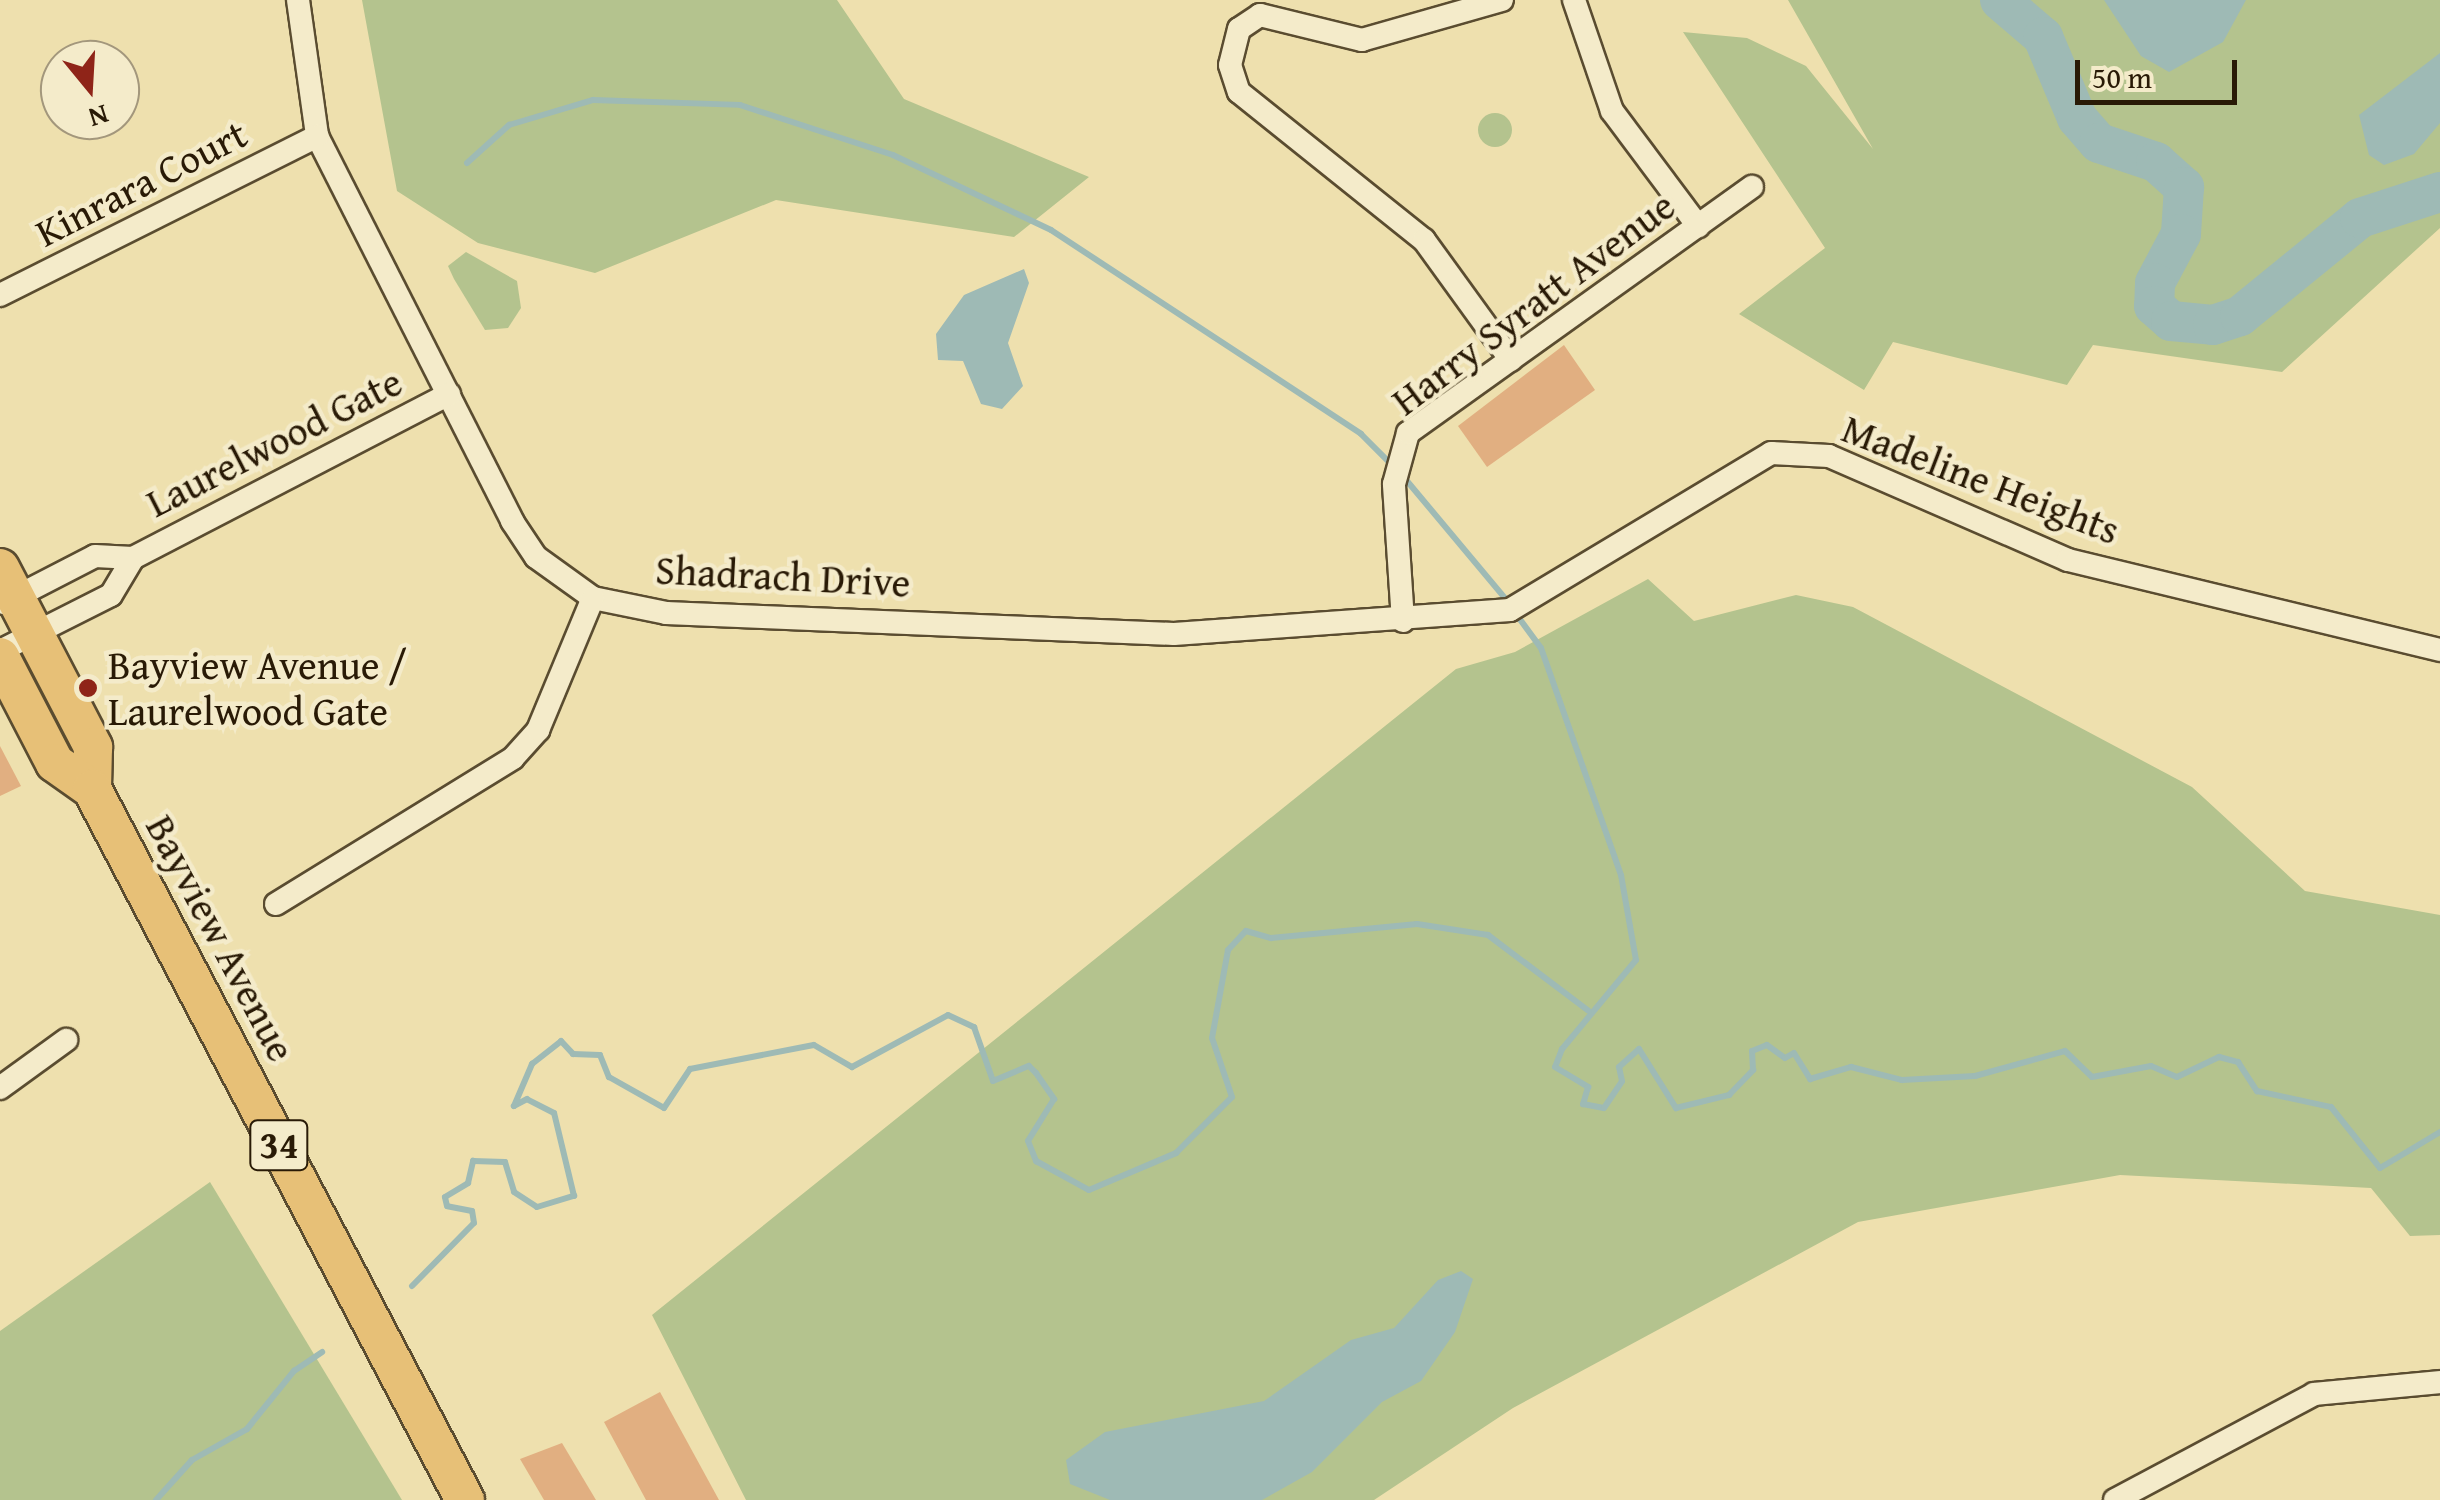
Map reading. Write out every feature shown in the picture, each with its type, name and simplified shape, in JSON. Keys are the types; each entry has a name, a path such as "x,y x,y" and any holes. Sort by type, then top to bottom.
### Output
{"main road":[{"name":"Bayview Avenue","path":"5,590 36,634 93,747 92,789"},
{"name":"Bayview Avenue","path":"0,654 55,764 92,789 465,1500"}],"street":[{"name":"Shadrach Drive","path":"298,0 316,136 536,557 593,598 666,613 1174,634 1292,628"},
{"path":"1502,0 1362,40 1260,15 1239,29 1230,65 1240,92 1424,240 1511,360"},
{"path":"1574,0 1612,111 1698,226"},
{"name":"Kinrara Court","path":"0,295 316,136"},
{"name":"Harry Syratt Avenue","path":"1403,621 1394,484 1408,434 1752,187"},
{"name":"Laurelwood Gate","path":"5,590 95,556 133,558 450,394"},
{"name":"Madeline Heights","path":"1292,628 1510,610 1770,453 1829,456 2068,560 2440,650"},
{"name":"Laurelwood Gate","path":"0,654 111,595 133,558"},
{"path":"276,904 513,758 538,730 593,598"},
{"path":"0,1088 66,1040"},
{"path":"2114,1500 2314,1394 2440,1382"}],"green space":[{"path":"362,0 837,0 904,99 1089,177 1014,237 776,200 595,273 478,243 397,191"},
{"path":"1788,0 2440,0 2440,228 2282,372 2093,345 2067,385 1893,342 1864,390 1739,314 1825,248 1683,32 1747,38 1806,66 1873,149"},
{"path":"1495,113 1507,118 1512,130 1507,142 1495,147 1483,142 1478,130 1483,118"},
{"path":"466,252 517,281 521,308 508,328 485,330 454,279 448,266"},
{"path":"1648,579 1694,621 1796,595 1853,607 2192,787 2305,891 2440,915 2440,1235 2410,1236 2371,1188 2120,1175 1858,1222 1513,1408 1374,1500 746,1500 652,1315 1456,669 1515,652"},
{"path":"210,1182 402,1500 0,1500 0,1331"}],"water":[{"path":"2104,0 2246,0 2223,42 2169,72 2141,56"},
{"path":"2440,53 2440,123 2414,154 2384,165 2369,155 2359,115"},
{"path":"1024,269 1029,283 1008,343 1023,386 1002,409 981,404 963,361 938,360 936,334 964,295"},
{"path":"1461,1271 1473,1279 1455,1332 1421,1381 1382,1402 1312,1472 1262,1500 1110,1500 1070,1484 1066,1460 1105,1432 1264,1401 1351,1340 1394,1328 1438,1280"}],"building":[{"path":"1564,345 1595,390 1487,467 1458,426"},
{"path":"0,746 21,786 0,796"},
{"path":"660,1392 719,1500 646,1500 604,1422"},
{"path":"562,1443 596,1500 544,1500 520,1459"}],"waterway":[{"path":"2000,0 2043,37 2077,118 2099,143 2156,162 2184,187 2181,234 2155,283 2154,306 2171,321 2213,325 2240,316 2360,218 2440,192"},
{"path":"467,163 509,125 593,100 740,105 893,155 1051,230 1361,434 1393,466"},
{"path":"1402,475 1509,603"},
{"path":"1516,614 1541,648 1621,875 1636,960 1562,1049 1555,1067 1588,1087 1583,1104 1604,1108 1622,1081 1619,1067 1639,1049 1676,1108 1729,1095 1753,1070 1752,1051 1767,1045 1785,1058 1794,1053 1810,1079 1851,1067 1902,1080 1975,1076 2065,1051 2092,1077 2151,1066 2177,1077 2219,1057 2238,1062 2257,1091 2331,1107 2380,1168 2440,1132"},
{"path":"412,1286 474,1223 472,1211 447,1206 445,1197 468,1183 473,1161 505,1162 514,1192 537,1207 574,1196 554,1113 527,1099 514,1106 532,1064 561,1041 573,1054 600,1055 609,1077 664,1108 690,1069 814,1045 852,1067 948,1015 974,1027 993,1081 1029,1066 1036,1073 1054,1099 1028,1141 1036,1161 1089,1190 1176,1153 1232,1097 1212,1038 1228,950 1246,931 1271,938 1417,924 1488,935 1589,1011"},
{"path":"156,1500 192,1460 247,1429 294,1371 322,1352"}],"place":[{"name":"Bayview Avenue / Laurelwood Gate","path":"88,688"}]}
